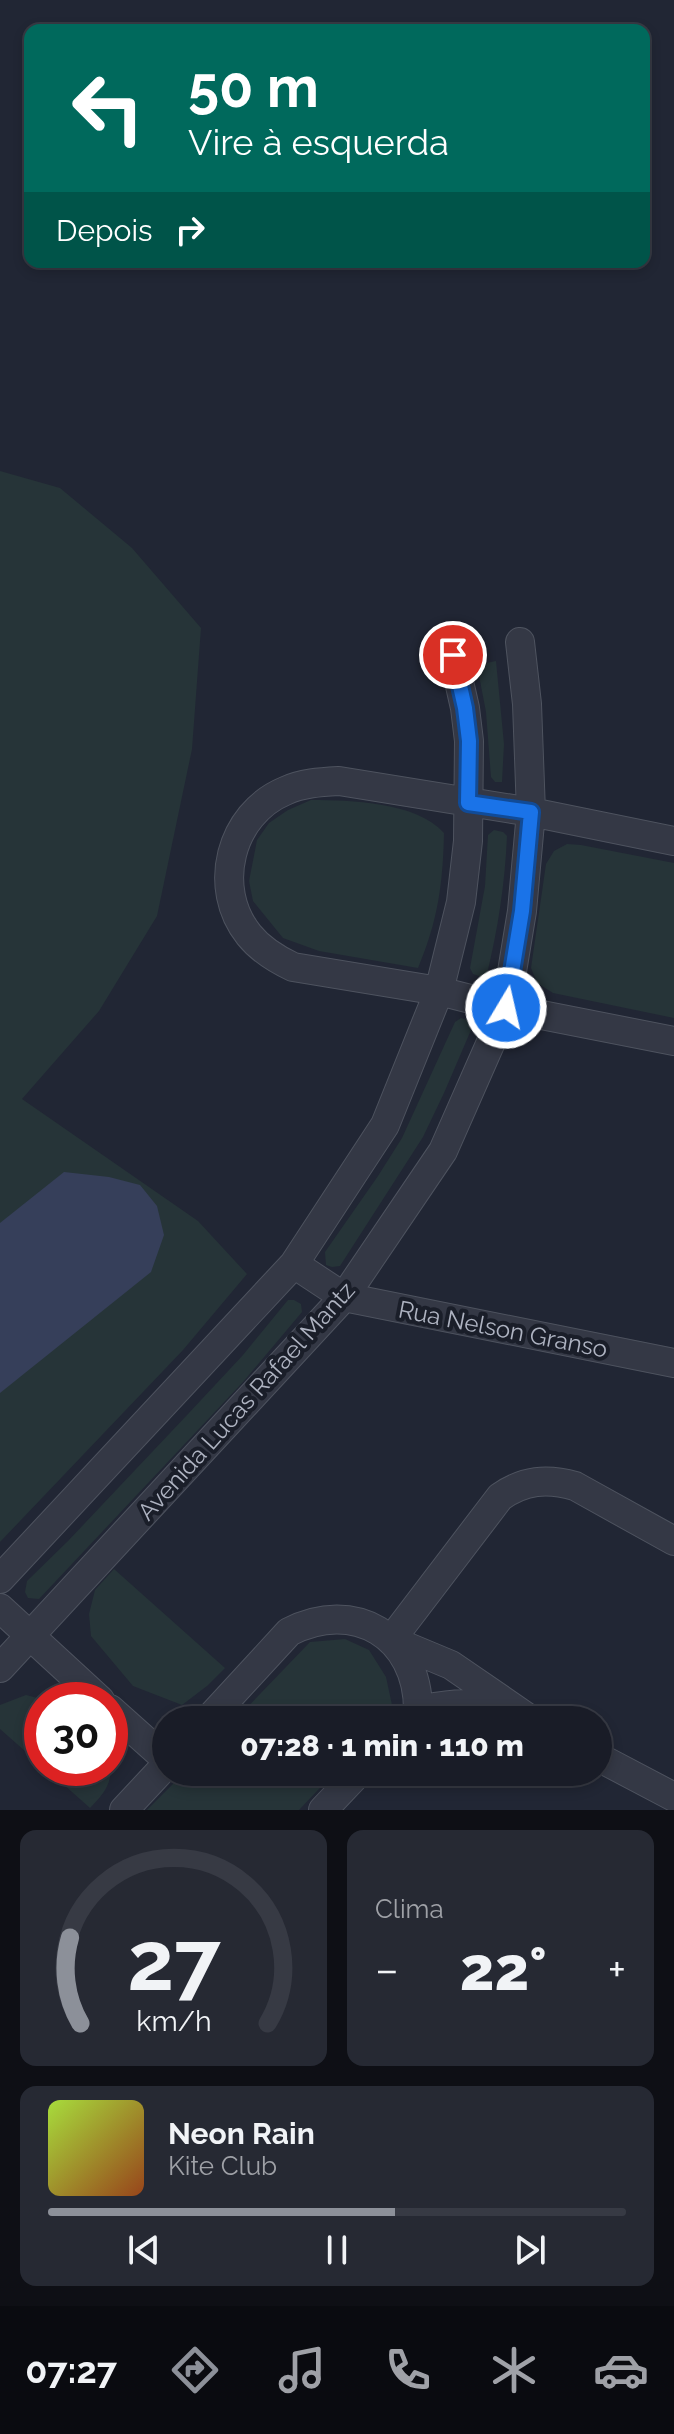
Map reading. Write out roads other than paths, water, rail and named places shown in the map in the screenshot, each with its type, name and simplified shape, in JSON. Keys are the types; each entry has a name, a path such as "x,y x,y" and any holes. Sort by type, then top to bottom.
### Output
{"street":[{"name":"Avenida Lucas Rafael Mantz","path":"0,1668 344,1297 443,1151 506,1008 522,911 531,812 527,704 520,642"},
{"path":"0,1579 294,1264 385,1125 439,991 461,902 468,841 469,741 453,655"},
{"path":"674,841 531,812 339,781 300,785 268,800 254,812 243,826 230,860 228,879 237,917 253,940 275,959 293,967 439,991 506,1008 674,1041"},
{"name":"Rua Nelson Granso","path":"294,1264 344,1297 674,1363"},
{"path":"391,1640 500,1497 523,1484 549,1481 575,1486 674,1541"},
{"path":"0,1608 80,1682"},
{"path":"221,1706 289,1632 318,1621 349,1620 451,1665 511,1706"},
{"path":"391,1640 410,1665 415,1679 414,1706"},
{"path":"449,1706 461,1703 484,1706"},
{"path":"128,1725 152,1746"},
{"path":"612,1764 674,1797"},
{"path":"124,1810 152,1780"},
{"path":"323,1810 346,1786"}],"water":[{"path":"64,1172 109,1177 140,1185 157,1206 164,1235 151,1272 0,1393 0,1223"}]}
